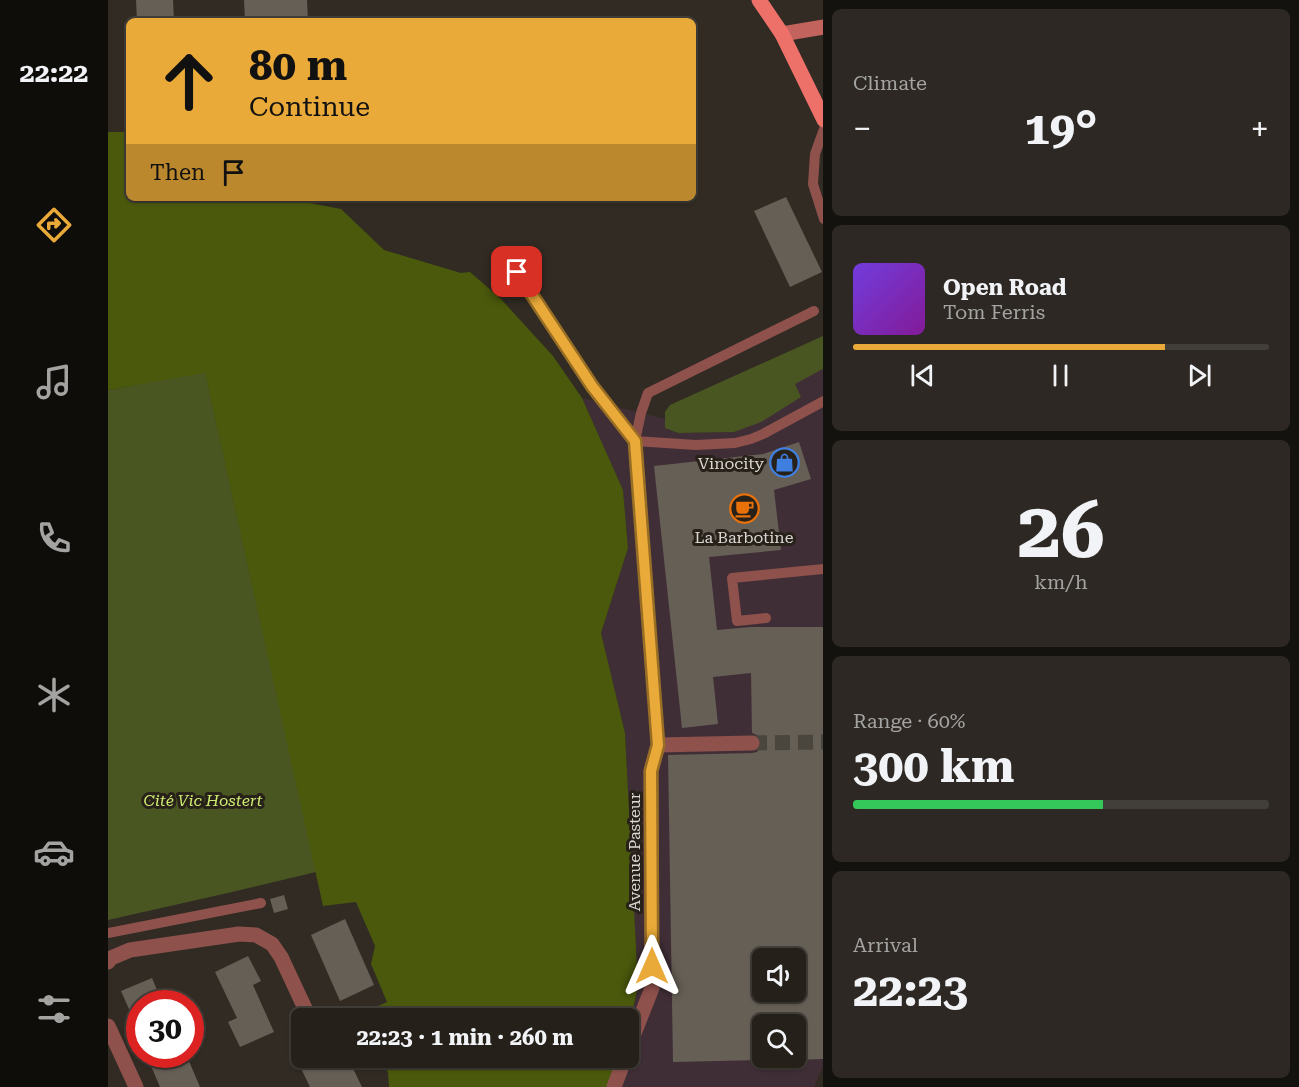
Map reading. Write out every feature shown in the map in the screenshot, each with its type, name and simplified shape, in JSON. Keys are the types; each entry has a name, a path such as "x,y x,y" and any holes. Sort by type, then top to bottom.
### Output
{"main road":[{"path":"759,0 782,34 823,118"},
{"path":"782,34 823,27"}],"street":[{"path":"658,745 752,743"},
{"name":"Avenue Pasteur","path":"639,1021 652,988 651,771 658,745"},
{"path":"108,962 111,958 130,950 239,934 256,935 272,944 281,957 305,1008"},
{"path":"108,1026 136,1087"},
{"path":"614,1087 621,1068"}],"lane":[{"path":"823,132 815,154 813,184 823,216"},
{"path":"505,253 592,386 635,441 696,445 735,443 763,434 823,402"},
{"path":"658,745 635,441 648,393 814,311"},
{"path":"766,618 737,621 732,578 823,569"},
{"path":"108,933 261,903"}],"shaded area":[{"path":"823,369 823,1066 814,1087 614,1087 623,1068 639,1068 639,1008 633,1008 638,986 625,733 601,633 628,548 623,490 582,398 665,419 665,428 678,433 734,432 801,397 794,384"}],"green space":[{"path":"108,132 126,132 126,201 300,201 341,209 384,250 461,273 470,272 501,299 553,356 582,398 623,490 628,548 601,633 625,733 638,986 633,1008 374,1008 387,1002 371,964 375,946 356,902 323,906 205,373 108,390"},
{"path":"823,336 823,369 795,384 801,397 761,422 734,432 678,433 665,428 665,412 670,405"},
{"name":"Cité Vic Hostert","path":"205,372 316,872 108,920 108,390"},
{"path":"385,1068 619,1068 614,1087 389,1087 388,1072"}],"building":[{"path":"136,0 173,0 174,18 137,18"},
{"path":"244,0 307,0 308,18 245,18"},
{"path":"786,197 822,272 790,287 754,211"},
{"path":"799,442 811,479 774,490 781,550 709,557 717,630 751,627 823,627 823,1059 806,1060 806,1014 752,1014 752,1060 673,1062 668,755 757,752 762,742 757,735 752,733 751,673 713,677 718,724 682,728 654,466 763,454"},
{"path":"284,895 288,909 274,913 270,899"},
{"path":"345,919 374,985 340,1001 311,935"},
{"path":"248,956 261,981 253,985 274,1032 240,1047 228,1022 237,1018 215,972"},
{"path":"152,978 157,990 126,990 126,1002 121,991"},
{"path":"152,1068 192,1068 200,1087 160,1087"},
{"path":"301,1068 353,1068 362,1087 310,1087"}],"tunnel":[{"path":"752,743 823,742"}],"place":[{"name":"Vinocity","path":"785,463"},
{"name":"La Barbotine","path":"744,509"}],"route":[{"path":"517,272 592,386 635,441 658,745 651,771 652,966"}]}
